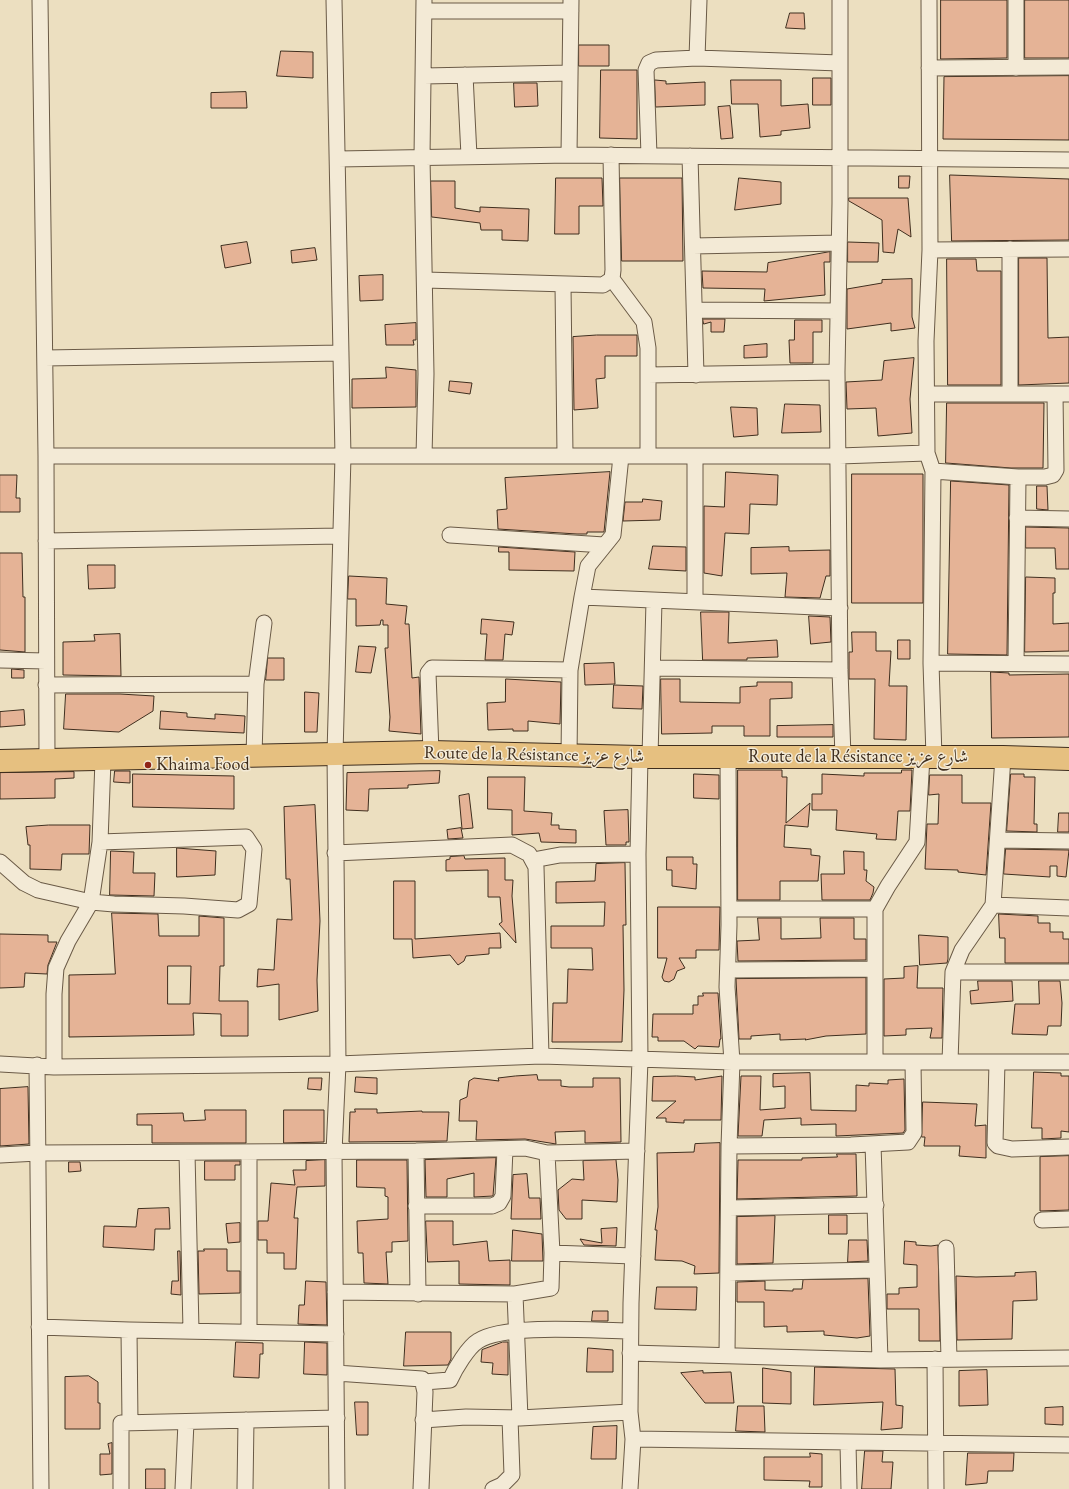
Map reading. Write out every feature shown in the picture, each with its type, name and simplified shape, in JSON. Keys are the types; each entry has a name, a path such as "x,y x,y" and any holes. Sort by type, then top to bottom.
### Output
{"main road":[{"name":"Route de la Résistance شارع عزيز","path":"0,761 431,752 645,757 1004,757 1069,759"}],"street":[{"path":"40,0 46,456 47,761"},
{"path":"334,0 343,456 335,754 338,1064 334,1152 337,1489"},
{"path":"697,58 699,0"},
{"path":"840,0 840,158 837,372 840,670 843,757"},
{"path":"875,1062 875,909 888,886 917,842 928,757 931,663 933,471 927,453 928,394 926,342 930,250 929,0"},
{"path":"1016,0 1016,68"},
{"path":"424,456 426,374 422,157 424,5 571,5 569,155"},
{"path":"649,155 646,70 649,63 656,60 697,58 840,64"},
{"path":"929,68 1069,67"},
{"path":"424,76 570,73"},
{"path":"465,75 469,156"},
{"path":"611,155 612,279 644,322 648,348 648,456"},
{"path":"338,159 469,156 649,155 1069,160"},
{"path":"690,156 696,375"},
{"path":"693,246 839,243"},
{"path":"1010,249 1010,394"},
{"path":"930,250 1069,249"},
{"path":"425,280 603,285 612,279"},
{"path":"563,285 565,456"},
{"path":"695,310 838,311"},
{"path":"45,358 341,353"},
{"path":"648,375 837,372"},
{"path":"928,394 1062,394 1056,470 1053,475 1044,477 933,471"},
{"path":"46,456 839,456 927,453"},
{"path":"569,756 570,670 582,597 588,566 609,541 615,527 615,500 621,456"},
{"path":"695,456 695,602"},
{"path":"1016,663 1018,476"},
{"path":"1018,518 1069,518"},
{"path":"450,535 604,546"},
{"path":"46,541 340,536"},
{"path":"582,597 840,608"},
{"path":"630,1489 634,1439 630,1412 630,1331 640,1060 638,854 653,668 654,600"},
{"path":"254,756 256,684 264,623"},
{"path":"0,660 46,661"},
{"path":"931,663 1069,664"},
{"path":"431,752 428,673 432,668 570,670"},
{"path":"653,668 840,670"},
{"path":"46,685 256,684"},
{"path":"727,1355 729,1146 732,1062 728,970 728,757"},
{"path":"950,1062 953,972 962,950 993,905 1004,757"},
{"path":"54,1067 54,994 56,968 68,941 91,902 100,842 103,760"},
{"path":"0,862 24,883 38,890 91,902 238,910 249,904 254,849 246,837 100,842"},
{"path":"998,840 1069,841"},
{"path":"335,853 512,845 523,850 533,860 536,867 541,1056"},
{"path":"533,860 560,855 638,854"},
{"path":"993,905 1069,908"},
{"path":"729,908 875,909"},
{"path":"728,970 875,969"},
{"path":"953,972 1069,972"},
{"path":"0,1064 54,1067 338,1064 541,1056 732,1062 1069,1062"},
{"path":"729,1146 873,1144 908,1142 913,1137 914,1133 913,1062"},
{"path":"997,1062 995,1143 998,1146 1012,1150 1069,1147"},
{"path":"37,1065 41,1489"},
{"path":"873,1144 880,1360"},
{"path":"0,1155 38,1153 416,1151 526,1148 547,1153 636,1151"},
{"path":"416,1206 492,1206 498,1203 503,1196 505,1149"},
{"path":"416,1151 418,1294"},
{"path":"249,1152 249,1332"},
{"path":"187,1153 191,1330"},
{"path":"335,1292 515,1294 551,1288 552,1253 547,1153"},
{"path":"729,1208 876,1205"},
{"path":"1042,1220 1069,1219"},
{"path":"936,1489 936,1444 942,1359 946,1248"},
{"path":"552,1253 633,1256"},
{"path":"728,1273 876,1270"},
{"path":"493,1489 502,1485 512,1475 517,1330 515,1294"},
{"path":"39,1327 336,1334"},
{"path":"129,1330 130,1423"},
{"path":"336,1373 419,1378 424,1382 450,1380 455,1368 478,1341 494,1335 517,1330 630,1331"},
{"path":"630,1353 880,1360 1069,1358"},
{"path":"421,1489 424,1382"},
{"path":"423,1420 466,1417 515,1418 630,1412"},
{"path":"121,1489 121,1423 337,1418"},
{"path":"245,1489 246,1420"},
{"path":"183,1489 186,1422"},
{"path":"634,1439 1069,1445"},
{"path":"848,1443 849,1489"}],"building":[{"path":"941,0 1007,0 1007,58 941,59"},
{"path":"1025,0 1069,0 1069,58 1025,58"},
{"path":"790,13 804,13 805,29 786,28"},
{"path":"579,45 609,45 609,66 579,66"},
{"path":"281,51 313,52 313,78 277,76"},
{"path":"601,70 637,70 637,139 600,138"},
{"path":"1069,76 1069,140 943,139 944,77"},
{"path":"813,78 831,78 831,105 813,105"},
{"path":"655,80 666,81 666,84 705,82 705,105 656,107"},
{"path":"731,80 781,80 781,106 808,104 810,128 781,131 781,135 760,137 758,104 732,104"},
{"path":"514,83 537,83 538,106 515,107"},
{"path":"246,92 247,108 211,108 211,93"},
{"path":"730,106 733,138 721,139 718,107"},
{"path":"950,175 1069,179 1069,240 952,241"},
{"path":"899,176 910,176 909,188 899,188"},
{"path":"556,178 602,178 603,206 579,206 579,234 555,234"},
{"path":"620,178 682,178 683,261 622,261"},
{"path":"739,178 781,182 781,204 735,210"},
{"path":"431,181 455,181 455,208 480,212 480,207 529,209 528,241 502,240 502,230 481,230 480,223 432,217"},
{"path":"849,198 908,198 911,237 898,229 894,253 883,252 882,220 849,201"},
{"path":"247,242 251,263 225,268 221,246"},
{"path":"848,242 879,243 878,262 848,262"},
{"path":"315,248 317,260 292,263 291,251"},
{"path":"830,252 830,262 824,262 825,295 764,301 765,289 703,288 702,271 767,272 768,263"},
{"path":"1019,258 1047,258 1048,338 1069,337 1069,383 1019,385"},
{"path":"947,259 976,259 977,271 1001,271 1001,385 948,385"},
{"path":"383,275 383,300 360,301 359,276"},
{"path":"912,279 912,317 915,328 891,331 891,323 847,329 847,289 882,283 882,280"},
{"path":"703,319 725,319 724,332 711,332 711,322 704,324"},
{"path":"795,320 822,320 822,332 813,332 813,363 790,363 789,340 794,340"},
{"path":"416,323 416,340 413,340 414,345 386,345 385,325"},
{"path":"597,335 637,335 637,356 605,356 605,378 596,379 598,408 574,410 573,337"},
{"path":"767,344 767,357 744,358 744,346"},
{"path":"914,358 910,399 912,433 878,436 876,408 847,409 846,382 882,380 884,361"},
{"path":"386,367 416,370 416,407 352,408 352,379 386,378"},
{"path":"450,381 472,383 470,394 449,391"},
{"path":"947,403 1044,403 1043,468 1011,468 946,463"},
{"path":"785,404 820,405 821,432 782,433"},
{"path":"731,407 757,408 758,435 734,437"},
{"path":"610,472 604,532 587,532 587,534 577,534 498,529 497,510 507,509 505,478"},
{"path":"726,472 778,475 777,505 750,504 749,534 725,533 722,576 704,573 704,506 724,507"},
{"path":"852,474 923,474 923,603 852,603"},
{"path":"0,475 17,475 16,498 20,498 20,512 0,512"},
{"path":"951,481 1009,485 1007,655 948,654"},
{"path":"1037,486 1047,486 1048,510 1037,509"},
{"path":"643,499 662,501 660,520 623,521 625,502 642,502"},
{"path":"1026,527 1069,528 1069,569 1056,569 1055,548 1026,548"},
{"path":"653,546 686,547 686,571 649,569"},
{"path":"499,547 575,552 574,571 509,570 509,552 499,552"},
{"path":"789,547 789,551 830,550 830,576 826,576 820,598 785,597 787,573 751,574 751,548"},
{"path":"0,553 22,553 23,597 25,597 25,652 0,650"},
{"path":"88,565 115,565 115,588 89,589"},
{"path":"349,576 387,578 386,604 407,606 405,624 409,624 412,678 419,677 421,734 389,731 390,717 385,648 388,648 388,625 383,625 383,620 381,620 380,625 356,626 356,599 348,599"},
{"path":"1026,577 1055,578 1055,593 1053,593 1053,624 1069,623 1069,651 1025,652"},
{"path":"701,612 729,612 728,643 777,640 778,657 747,658 747,660 703,660"},
{"path":"809,616 830,617 831,642 811,644"},
{"path":"482,619 514,622 512,635 505,634 503,660 485,660 487,634 481,634"},
{"path":"852,632 876,632 876,651 891,651 889,686 907,686 906,740 874,739 875,679 849,679 849,652 852,652"},
{"path":"120,634 121,676 63,675 63,642 95,641 94,635"},
{"path":"898,640 910,640 910,659 898,659"},
{"path":"359,646 376,647 371,673 356,672"},
{"path":"268,658 284,658 284,680 266,680"},
{"path":"614,663 615,684 585,685 584,664"},
{"path":"12,669 24,670 24,678 12,678"},
{"path":"991,672 1009,673 1009,675 1069,674 1069,737 992,738"},
{"path":"506,679 561,682 560,724 528,721 528,731 513,731 513,729 488,730 487,703 505,702"},
{"path":"661,679 680,679 680,702 740,703 740,687 757,686 757,682 792,682 792,698 770,699 770,736 744,736 744,726 712,726 712,733 662,734"},
{"path":"614,685 643,686 642,709 613,708"},
{"path":"305,692 319,693 317,732 305,732"},
{"path":"66,694 120,694 154,696 153,711 119,732 64,729"},
{"path":"24,710 25,725 0,727 0,712"},
{"path":"161,711 187,713 187,717 215,719 215,714 245,716 244,733 160,729"},
{"path":"833,725 833,737 777,737 777,726"},
{"path":"738,770 782,770 782,777 787,777 786,823 810,803 808,827 785,825 784,847 811,849 811,855 820,856 818,881 780,881 780,900 738,900"},
{"path":"902,770 912,770 910,811 898,811 896,840 876,839 877,834 836,830 837,810 812,810 812,794 822,794 822,774 864,776 864,773 901,773"},
{"path":"115,771 130,771 130,783 114,782"},
{"path":"440,771 439,783 408,785 408,788 369,789 368,811 346,810 347,773"},
{"path":"74,772 74,778 55,779 55,798 0,799 0,773"},
{"path":"133,774 234,776 234,809 133,807"},
{"path":"694,774 719,775 719,799 694,798"},
{"path":"1011,774 1024,774 1024,777 1035,777 1034,824 1037,824 1037,832 1007,831"},
{"path":"930,775 962,775 962,803 991,803 986,875 958,872 958,870 925,869 927,824 938,824 939,794 929,795"},
{"path":"488,777 525,777 524,811 552,813 551,825 559,825 559,829 576,830 576,843 541,842 539,833 512,835 512,810 488,809"},
{"path":"469,794 473,828 462,829 459,796"},
{"path":"315,805 320,921 317,980 318,1011 279,1020 279,984 257,987 258,969 274,970 277,919 292,920 290,879 286,879 284,807"},
{"path":"628,810 629,842 626,842 626,845 606,845 604,811"},
{"path":"1059,813 1069,813 1069,832 1058,832"},
{"path":"49,825 90,825 89,854 62,854 61,870 30,869 30,845 28,845 26,827"},
{"path":"461,828 463,838 448,839 447,830"},
{"path":"177,848 216,851 215,875 177,877"},
{"path":"1006,849 1069,850 1066,877 1057,876 1057,866 1050,866 1050,877 1004,874"},
{"path":"111,851 134,852 133,873 155,873 154,896 110,895"},
{"path":"844,851 864,852 864,870 867,870 866,881 874,887 870,900 822,900 821,874 844,874"},
{"path":"464,856 465,859 505,858 505,880 513,880 512,896 516,943 499,924 502,922 500,897 488,897 488,870 446,871 446,860 450,859 450,857"},
{"path":"667,857 693,857 693,864 697,864 696,889 672,886 672,870 667,870"},
{"path":"625,863 626,925 623,925 624,990 622,1042 552,1042 553,1003 567,1003 568,969 593,970 592,948 551,948 551,926 604,926 605,902 556,903 556,882 595,881 596,864"},
{"path":"394,881 415,881 415,939 500,933 501,948 489,948 489,954 466,956 464,961 458,965 450,955 413,958 412,939 394,939"},
{"path":"658,907 720,907 719,950 696,950 696,958 679,958 685,968 677,971 674,979 669,982 664,981 662,977 667,958 658,958"},
{"path":"112,913 158,914 159,936 199,936 199,916 224,918 224,966 220,966 219,1001 248,1001 248,1036 221,1036 221,1014 193,1013 194,1035 69,1037 69,975 115,974","holes":["168,966 191,966 190,1004 168,1004"]},
{"path":"999,914 1038,916 1038,923 1050,923 1050,932 1063,932 1063,939 1069,939 1069,963 1005,963 1005,938 1000,938"},
{"path":"758,918 781,918 781,939 821,938 820,918 854,918 854,939 866,939 866,960 738,961 737,941 759,940"},
{"path":"0,934 48,935 48,942 57,942 48,965 47,974 25,973 24,987 0,988"},
{"path":"919,935 948,937 947,963 920,965"},
{"path":"918,966 917,988 943,988 942,1038 930,1038 932,1028 906,1029 906,1035 884,1036 884,979 904,978 904,967"},
{"path":"866,978 866,1034 826,1036 805,1040 806,1039 780,1040 780,1034 751,1036 751,1039 739,1039 736,979"},
{"path":"978,981 1012,981 1013,1001 971,1004 970,991 978,990"},
{"path":"1039,981 1060,981 1062,1003 1061,1026 1048,1026 1047,1035 1012,1034 1015,1004 1039,1004"},
{"path":"703,993 718,993 721,1039 719,1047 698,1046 695,1049 684,1041 658,1041 658,1037 652,1037 653,1014 693,1014 693,1005 698,1005 698,996 703,996"},
{"path":"1034,1072 1061,1073 1061,1076 1069,1076 1069,1132 1061,1131 1061,1138 1042,1139 1042,1128 1032,1128"},
{"path":"810,1073 811,1110 856,1111 856,1085 869,1086 869,1083 888,1084 888,1080 904,1079 905,1130 903,1133 836,1136 836,1124 801,1125 801,1118 764,1120 762,1136 738,1136 741,1076 761,1076 760,1110 785,1108 785,1086 773,1087 773,1074"},
{"path":"537,1075 538,1080 561,1080 561,1086 569,1087 593,1087 593,1078 620,1078 621,1142 585,1143 585,1131 555,1132 556,1144 525,1139 476,1140 477,1121 459,1121 460,1100 467,1097 469,1081 474,1078 499,1081 498,1078"},
{"path":"722,1076 721,1120 684,1120 684,1123 666,1122 666,1118 656,1118 676,1101 652,1101 653,1077 695,1077 695,1080"},
{"path":"356,1077 377,1078 377,1094 355,1092"},
{"path":"309,1078 322,1078 321,1090 308,1089"},
{"path":"28,1087 29,1144 0,1146 0,1089"},
{"path":"923,1102 977,1104 975,1126 986,1125 986,1158 959,1156 960,1146 924,1146 925,1137 922,1137"},
{"path":"355,1109 377,1109 377,1113 422,1111 449,1112 447,1141 349,1142 350,1112 355,1112"},
{"path":"205,1110 246,1110 246,1143 152,1143 152,1125 137,1125 137,1114 183,1113 184,1121 205,1120"},
{"path":"284,1110 324,1110 324,1142 284,1143"},
{"path":"720,1143 719,1273 694,1274 695,1266 682,1261 655,1260 657,1230 655,1230 658,1207 657,1153 694,1152 695,1144"},
{"path":"837,1154 856,1154 857,1196 737,1199 738,1160 802,1160 802,1158 837,1157"},
{"path":"1069,1156 1069,1210 1040,1211 1040,1157"},
{"path":"496,1158 493,1196 474,1197 474,1173 447,1179 447,1197 426,1197 425,1160"},
{"path":"325,1160 325,1186 297,1187 294,1218 298,1218 296,1269 284,1269 284,1253 267,1253 267,1240 258,1240 258,1221 268,1221 271,1183 295,1185 293,1170 306,1170 306,1161"},
{"path":"357,1160 407,1160 408,1241 392,1242 392,1252 386,1252 388,1284 364,1283 363,1253 358,1253 357,1221 388,1219 388,1197 385,1196 385,1188 357,1187"},
{"path":"616,1160 618,1180 617,1202 582,1200 582,1219 566,1219 559,1210 558,1190 572,1179 584,1180 583,1161"},
{"path":"205,1161 240,1161 240,1165 235,1165 235,1180 205,1180"},
{"path":"69,1162 80,1162 81,1171 69,1172"},
{"path":"527,1174 529,1198 540,1198 541,1219 511,1219 513,1175"},
{"path":"169,1208 170,1229 155,1229 154,1250 103,1247 104,1226 136,1227 138,1209"},
{"path":"829,1215 847,1215 847,1234 829,1234"},
{"path":"775,1216 773,1263 737,1264 737,1217"},
{"path":"426,1221 453,1221 453,1245 487,1241 489,1261 510,1260 510,1285 459,1284 459,1261 428,1262"},
{"path":"240,1223 240,1242 228,1243 226,1224"},
{"path":"617,1228 616,1246 584,1245 580,1239 602,1243 601,1229"},
{"path":"513,1230 542,1234 543,1261 512,1261"},
{"path":"849,1240 867,1240 868,1261 848,1262"},
{"path":"905,1241 916,1242 916,1245 938,1245 940,1341 919,1341 919,1309 887,1309 887,1294 899,1294 899,1288 917,1287 917,1265 904,1264"},
{"path":"204,1249 227,1249 227,1271 240,1271 240,1293 199,1294 198,1251 204,1251"},
{"path":"178,1251 180,1251 181,1295 171,1294 172,1281 178,1281"},
{"path":"1036,1272 1037,1300 1013,1301 1012,1339 957,1340 956,1276 1015,1276 1015,1273"},
{"path":"868,1279 870,1336 857,1338 824,1335 824,1331 787,1332 787,1326 764,1327 764,1302 737,1302 737,1282 765,1281 765,1290 793,1291 793,1289 802,1289 803,1280"},
{"path":"306,1281 326,1282 327,1325 298,1324 299,1305 304,1305"},
{"path":"657,1287 697,1287 696,1310 655,1309"},
{"path":"593,1311 608,1311 608,1321 592,1321"},
{"path":"406,1332 451,1332 451,1359 448,1365 404,1366"},
{"path":"236,1342 263,1343 263,1354 260,1354 259,1378 234,1377"},
{"path":"305,1342 327,1343 327,1375 304,1374"},
{"path":"503,1342 508,1342 508,1375 492,1374 493,1363 481,1362 482,1350"},
{"path":"588,1348 613,1350 613,1372 587,1372"},
{"path":"815,1367 895,1369 896,1405 903,1406 902,1428 881,1430 883,1402 814,1405"},
{"path":"763,1368 791,1372 791,1404 763,1403"},
{"path":"987,1370 988,1405 959,1406 959,1371"},
{"path":"703,1371 703,1373 731,1372 734,1403 705,1403 681,1373"},
{"path":"89,1376 98,1382 100,1429 65,1429 65,1377"},
{"path":"355,1402 368,1402 368,1435 357,1435"},
{"path":"738,1406 764,1406 765,1432 736,1431"},
{"path":"1063,1407 1063,1425 1045,1424 1045,1408"},
{"path":"617,1426 616,1459 591,1459 593,1427"},
{"path":"112,1443 112,1474 100,1475 100,1454 110,1454 108,1444"},
{"path":"865,1451 883,1451 882,1462 893,1462 891,1489 862,1489"},
{"path":"810,1453 822,1454 822,1487 809,1487 810,1481 764,1480 764,1457 810,1457"},
{"path":"968,1453 1014,1453 1013,1471 988,1471 987,1483 966,1485"},
{"path":"146,1469 165,1469 165,1489 146,1489"}],"place":[{"name":"Khaima Food","path":"148,765"}]}
